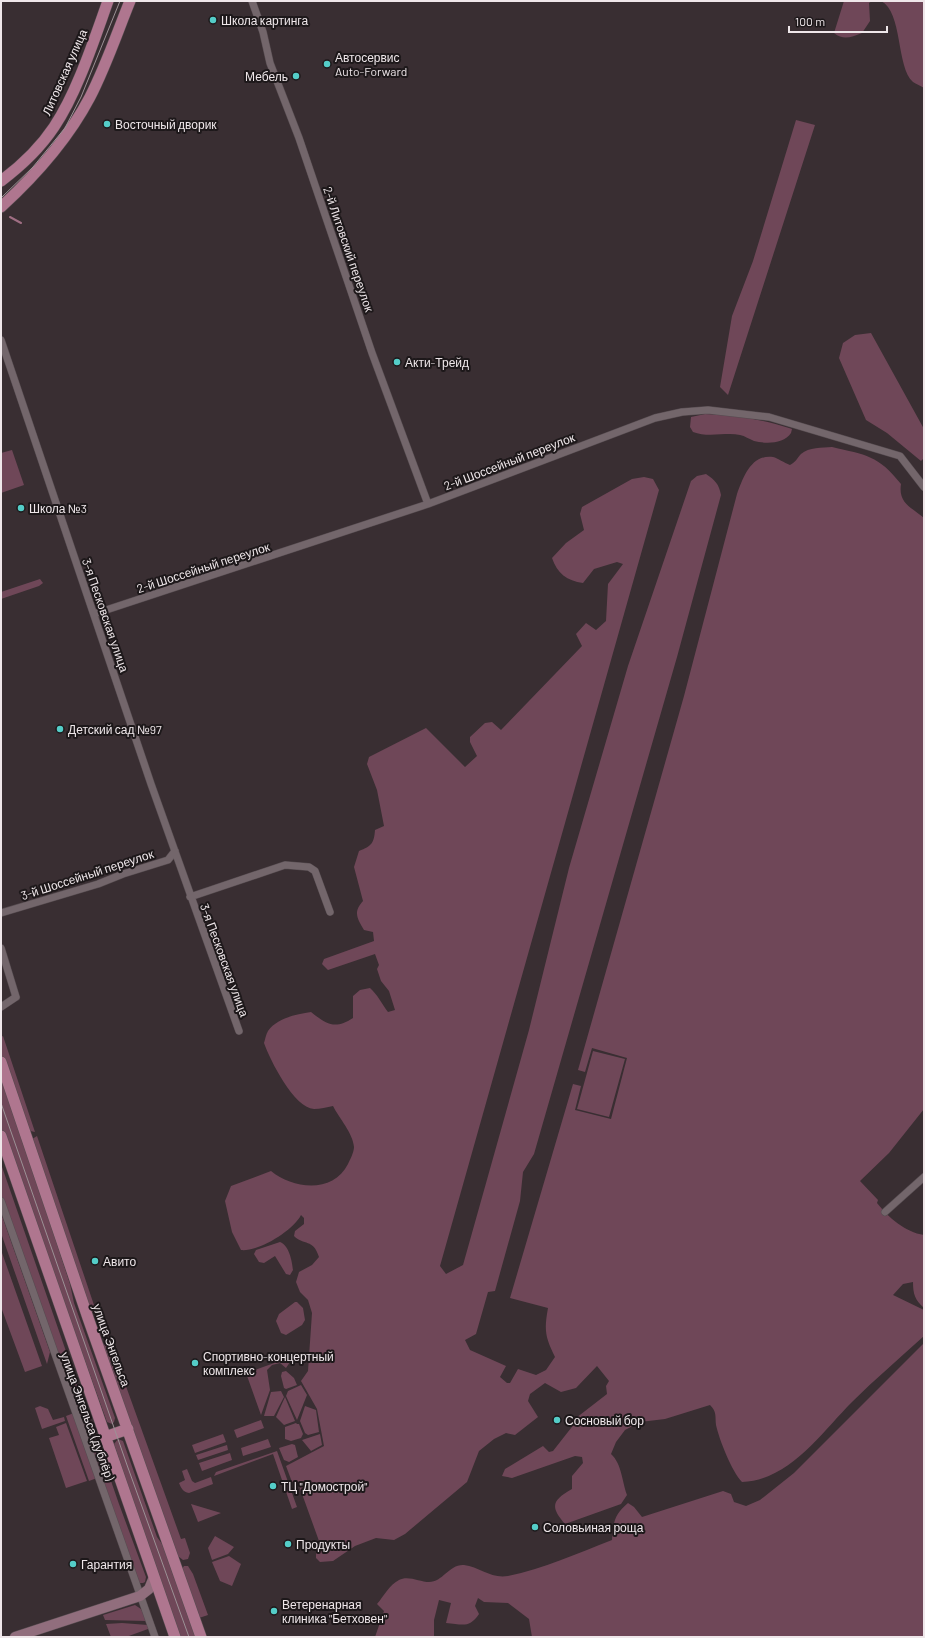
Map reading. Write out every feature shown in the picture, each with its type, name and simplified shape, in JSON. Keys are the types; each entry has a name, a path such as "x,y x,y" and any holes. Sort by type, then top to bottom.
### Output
{"main road":[{"name":"Литовская улица","path":"1,181 33,152 55,126 73,92 108,1"},
{"path":"1,207 43,165 74,125 101,75 130,1"},
{"name":"улица Энгельса","path":"1,1062 85,1310 201,1637"},
{"path":"1,1136 175,1637"},
{"path":"105,1437 128,1429"}],"street":[{"name":"2-й Литовский переулок","path":"252,1 263,32 270,63 299,138 370,346 428,504"},
{"name":"3-я Песковская улица","path":"1,340 190,897 239,1031"},
{"name":"2-й Шоссейный переулок","path":"94,614 428,504 654,418 682,412 708,410 769,417 900,456 924,487"},
{"name":"3-й Шоссейный переулок","path":"1,913 98,884 128,872 168,860 175,851"},
{"name":"3-я Песковская улица","path":"190,897 285,865 309,867 315,871 330,912"},
{"path":"1,948 16,998"},
{"path":"1,1002 16,998"},
{"path":"1,1007 16,998"},
{"path":"885,1212 924,1177"},
{"name":"улица Энгельса (дублёр)","path":"1,1201 155,1637"},
{"path":"15,1637 140,1596 149,1589 154,1577"}],"shaded area":[{"path":"844,1 872,1 869,3 870,21 862,33 844,38 834,33"},
{"path":"881,1 924,1 924,88 913,82 908,75 904,65 893,16 888,7"},
{"path":"796,120 815,125 728,395 720,387 732,316 753,261"},
{"path":"871,333 924,429 924,458 921,461 887,433 866,420 839,358 843,343 855,335"},
{"path":"705,414 747,418 792,429 788,437 769,443 754,441 735,434 705,435 693,432 690,427 691,417"},
{"path":"832,447 871,458 885,467 901,484 902,496 906,504 924,518 924,1109 889,1153 860,1181 878,1200 877,1203 892,1219 910,1231 924,1235 924,1308 915,1296 913,1282 903,1284 893,1295 924,1310 924,1336 861,1393 803,1453 790,1464 775,1473 759,1479 742,1482 734,1471 720,1438 716,1425 715,1412 710,1405 665,1419 640,1422 625,1430 616,1442 611,1454 615,1458 620,1468 627,1495 621,1504 565,1524 555,1508 555,1504 557,1500 572,1489 572,1476 583,1463 582,1457 575,1456 512,1478 502,1476 505,1469 543,1446 549,1452 553,1451 575,1423 576,1418 607,1394 606,1386 609,1381 597,1366 576,1388 561,1392 545,1383 530,1394 528,1401 538,1417 515,1435 506,1433 494,1439 479,1451 467,1482 405,1534 394,1540 376,1538 355,1546 333,1561 320,1562 316,1558 316,1546 319,1541 297,1480 292,1482 286,1466 324,1446 317,1409 301,1381 308,1371 312,1313 308,1300 300,1292 296,1282 299,1272 312,1265 319,1257 314,1247 294,1236 295,1231 304,1224 304,1218 301,1215 291,1228 283,1234 256,1248 241,1250 232,1232 225,1201 231,1186 271,1171 290,1182 301,1185 312,1186 323,1184 333,1180 341,1174 353,1154 354,1147 351,1136 333,1106 314,1109 306,1107 299,1101 277,1071 264,1043 267,1032 272,1027 282,1020 294,1015 311,1012 321,1020 331,1024 336,1025 347,1022 353,1018 353,996 360,990 370,988 388,1012 395,1010 389,991 381,981 377,969 379,965 375,954 328,970 322,964 324,959 374,941 373,932 364,930 357,915 358,908 363,901 354,867 359,851 372,844 375,830 384,826 377,790 367,764 369,757 426,728 465,767 477,756 470,742 470,737 485,723 492,722 501,730 582,646 576,634 586,623 596,630 606,621 608,584 623,564 617,562 594,569 583,583 567,578 563,575 557,568 552,558 566,543 584,530 580,514 582,507 632,479 644,477 653,479 659,490 440,1266 446,1274 463,1265 529,1030 569,868 628,666 691,481 697,476 706,474 712,478 719,488 721,495 677,657 534,1154 523,1172 520,1201 495,1291 488,1292 476,1334 465,1340 470,1350 506,1366 500,1377 507,1383 510,1383 518,1369 536,1375 546,1370 555,1357 546,1333 548,1308 510,1298 573,1084 581,1086 575,1110 611,1119 627,1058 592,1048 585,1072 578,1070 684,696 737,494 745,474 759,459 773,457 790,465 801,454 808,450"},
{"path":"12,450 24,485 1,493 1,453"},
{"path":"40,579 43,583 39,586 1,599 1,592"},
{"path":"3,1036 35,1132 26,1130 1,1056 1,1037"},
{"path":"593,1051 625,1059 609,1117 577,1109"},
{"path":"1,1072 70,1284 74,1303 115,1418 112,1424 107,1422 1,1128"},
{"path":"37,1136 96,1311 89,1313 29,1141"},
{"path":"1,1164 119,1504 146,1577 145,1582 143,1583 138,1583 1,1198"},
{"path":"1,1213 50,1352 47,1364 1,1233"},
{"path":"280,1242 286,1246 291,1258 293,1270 290,1275 286,1274 275,1256 264,1263 259,1262 254,1254 256,1250"},
{"path":"1,1250 42,1366 25,1372 1,1307"},
{"path":"295,1302 303,1308 305,1320 302,1325 286,1335 281,1333 276,1321 279,1314"},
{"path":"109,1339 181,1539 185,1538 190,1553 188,1559 183,1560 178,1556 103,1345 105,1340"},
{"path":"924,1343 924,1637 532,1637 529,1619 508,1603 484,1602 478,1598 475,1606 479,1614 472,1622 461,1625 446,1623 451,1603 439,1600 434,1620 434,1637 375,1637 384,1611 377,1604 392,1585 399,1580 410,1578 425,1582 434,1581 459,1565 470,1566 496,1576 508,1576 547,1565 612,1540 617,1515 628,1503 634,1507 642,1517 723,1491 731,1494 734,1502 746,1506 760,1500 794,1473"},
{"path":"294,1356 286,1368 280,1363 272,1365 267,1370 270,1390 261,1415 246,1373"},
{"path":"286,1371 294,1378 297,1385 286,1389 284,1388 281,1376 282,1372"},
{"path":"301,1385 307,1395 297,1420 286,1396 288,1391"},
{"path":"281,1391 284,1397 274,1416 264,1416 271,1392"},
{"path":"285,1397 295,1421 284,1425 276,1417"},
{"path":"40,1406 48,1409 53,1420 64,1417 65,1421 42,1429 35,1408"},
{"path":"305,1406 316,1410 319,1432 308,1435 305,1433 300,1421"},
{"path":"74,1413 97,1478 89,1481 66,1416"},
{"path":"261,1420 264,1428 237,1438 234,1430"},
{"path":"66,1423 87,1481 66,1488 49,1438 59,1435 56,1427"},
{"path":"296,1423 299,1424 303,1434 301,1438 291,1441 285,1439 285,1427"},
{"path":"223,1434 226,1442 195,1453 192,1445"},
{"path":"320,1434 322,1445 311,1451 302,1440"},
{"path":"118,1439 123,1441 157,1537 165,1548 196,1637 179,1637 114,1444"},
{"path":"268,1439 271,1447 243,1456 241,1448"},
{"path":"292,1444 295,1445 298,1457 289,1462 284,1460 279,1448"},
{"path":"227,1445 228,1450 198,1460 196,1455"},
{"path":"277,1451 297,1507 292,1509 273,1454 214,1476 216,1472"},
{"path":"230,1453 232,1460 202,1471 199,1463"},
{"path":"187,1469 192,1481 195,1483 211,1477 213,1484 189,1493 185,1492 179,1483 185,1480 182,1471"},
{"path":"191,1504 221,1513 198,1522"},
{"path":"215,1536 234,1547 228,1554 212,1560 208,1548"},
{"path":"229,1556 241,1564 232,1586 220,1581 212,1562"},
{"path":"184,1566 188,1566 193,1574 208,1615 199,1618 182,1569"},
{"path":"135,1605 141,1609 147,1621 105,1620 103,1615"},
{"path":"122,1623 148,1625 148,1629 126,1637 111,1637 106,1624"}],"waterway":[{"path":"10,217 21,223"}],"tram line":[{"path":"1,198 33,167 65,128 81,97 120,1"},
{"path":"1,1103 127,1465 189,1637"}],"place":[{"name":"Школа картинга","path":"213,20"},
{"name":"Автосервис Auto-Forward","path":"327,64"},
{"name":"Мебель","path":"296,76"},
{"name":"Восточный дворик","path":"107,124"},
{"name":"Акти-Трейд","path":"397,362"},
{"name":"Школа №3","path":"21,508"},
{"name":"Детский сад №97","path":"60,729"},
{"name":"Авито","path":"95,1261"},
{"name":"Спортивно-концертный комплекс","path":"195,1363"},
{"name":"Сосновый бор","path":"557,1420"},
{"name":"ТЦ \"Домострой\"","path":"273,1486"},
{"name":"Соловьиная роща","path":"535,1527"},
{"name":"Продукты","path":"288,1544"},
{"name":"Гарантия","path":"73,1564"},
{"name":"Ветеренарная клиника \"Бетховен\"","path":"274,1611"}]}
